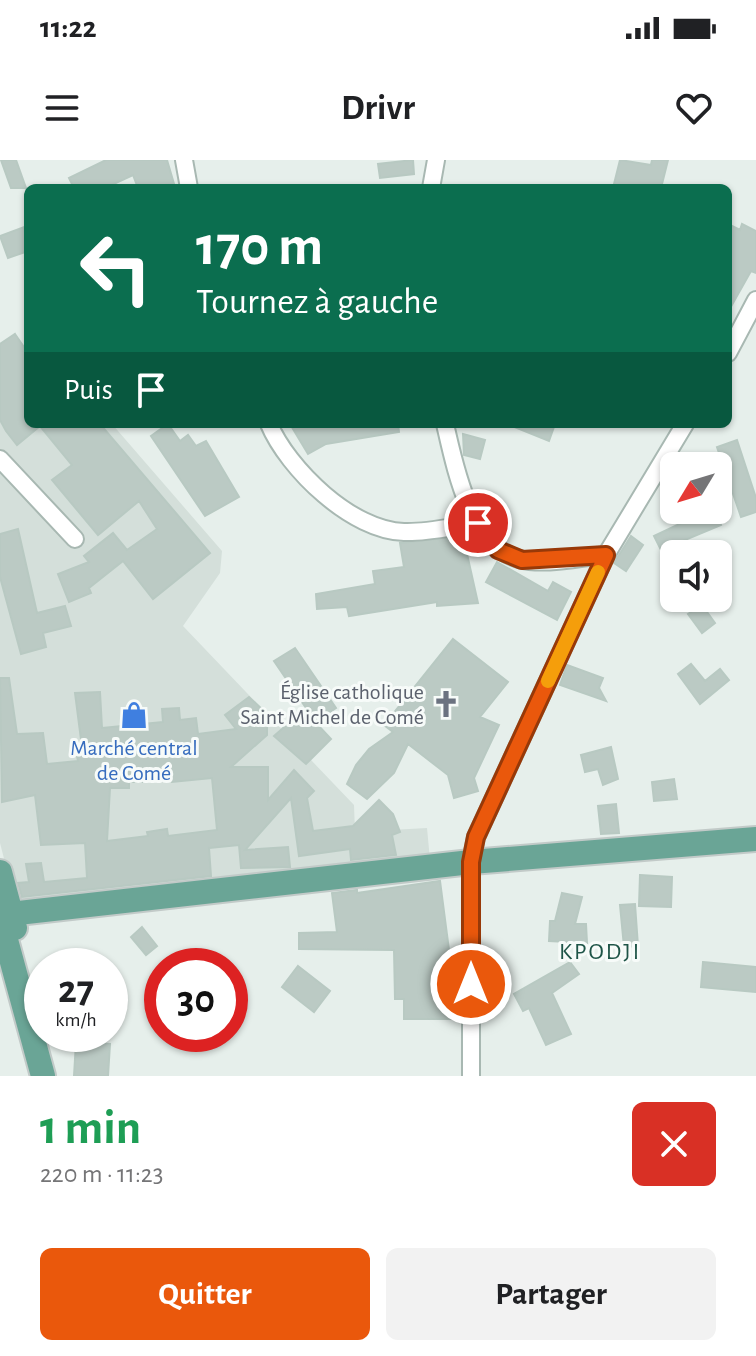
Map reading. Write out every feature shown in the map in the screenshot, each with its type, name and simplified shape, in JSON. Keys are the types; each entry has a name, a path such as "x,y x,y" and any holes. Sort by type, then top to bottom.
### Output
{"main road":[{"path":"4,915 471,862 756,839"},
{"path":"0,872 4,915 43,1076"},
{"path":"4,915 24,973"},
{"path":"49,1052 56,1076"}],"street":[{"path":"184,160 188,184"},
{"path":"432,184 436,160"},
{"path":"732,345 756,300"},
{"path":"271,428 276,442 307,477 369,525 405,533 478,523"},
{"path":"446,428 478,523 498,550 522,560 606,555"},
{"path":"471,1076 471,862 481,825 606,555 683,428"},
{"path":"0,459 75,539"}],"shaded area":[{"name":"Marché central de Comé","path":"0,398 24,420 24,428 115,428 222,551 220,573 183,626 354,805 355,832 427,828 430,860 16,905 0,843"}],"building":[{"path":"1,160 16,160 25,184 24,188 11,188"},
{"path":"106,160 167,160 174,184 136,184 133,175 114,184 72,184 69,178"},
{"path":"413,160 414,174 380,178 378,164"},
{"path":"620,160 651,165 652,160 668,160 662,184 614,184"},
{"path":"742,224 756,231 756,273 751,271 732,305 732,226 740,230"},
{"path":"24,227 24,252 8,258 0,236"},
{"path":"15,334 24,347 24,428 38,428 17,445 0,420 0,344"},
{"path":"42,428 103,428 210,553 153,599 123,561 89,588 91,593 69,602 58,574 89,562 84,556 113,533 127,550 157,529 139,501 98,535 52,480 72,465"},
{"path":"162,428 171,428 180,441 188,435 196,446 206,441 239,497 205,516 151,436"},
{"path":"292,428 398,428 399,432 326,444 308,454"},
{"path":"517,428 554,428 549,441"},
{"path":"463,434 485,440 480,459 464,455"},
{"path":"737,440 756,498 756,512 741,517 732,491 732,452 719,452 717,447"},
{"path":"679,524 721,525 685,540 660,540 660,548 654,536"},
{"path":"18,529 37,613 65,606 71,626 43,633 46,647 21,654 0,577 0,534"},
{"path":"463,536 478,603 437,606 437,602 349,616 347,607 317,609 316,594 375,584 373,571 404,567 400,543"},
{"path":"631,536 643,545 626,571 614,563"},
{"path":"497,562 548,591 553,582 571,592 557,620 486,582"},
{"path":"707,612 715,623 702,633 688,614"},
{"name":"Église catholique Saint Michel de Comé","path":"453,639 508,682 480,717 499,725 474,778 478,791 454,798 448,775 408,744 394,773 367,799 347,784 356,765 369,749 393,732 384,725"},
{"path":"295,648 336,708 315,722 331,739 306,764 274,736 306,708 274,661"},
{"path":"691,664 705,681 720,669 729,680 700,704 678,674"},
{"path":"567,665 603,678 599,688 606,701 560,685"},
{"path":"0,678 9,678 17,734 43,733 47,764 78,761 77,756 83,755 75,693 100,692 102,728 163,722 162,709 179,708 180,720 196,718 198,734 236,729 225,715 249,697 267,714 267,735 231,767 268,767 268,800 294,770 314,791 307,798 313,831 353,826 379,800 393,814 400,832 392,835 396,855 351,860 350,849 299,856 291,798 245,850 288,847 290,867 241,868 239,845 209,848 211,876 22,897 18,883 29,882 26,864 41,863 44,882 87,878 85,843 41,845 35,795 2,802","holes":["142,775 171,775 172,782 212,778 217,830 168,836 167,829 147,832 148,836 107,841 110,788 129,788 129,782 142,782"]},
{"path":"611,747 618,779 603,785 598,769 585,772 581,755"},
{"path":"674,779 677,799 654,801 652,782"},
{"path":"616,804 619,833 601,834 598,806"},
{"path":"640,875 672,877 671,907 639,906"},
{"path":"440,881 452,973 451,1019 404,1019 404,999 395,999 394,950 299,949 299,933 337,932 332,893 357,890 357,893"},
{"path":"562,893 582,897 575,924 586,924 587,943 549,941 550,921 555,921"},
{"path":"635,904 638,946 624,947 620,905"},
{"path":"142,927 157,946 144,948 144,953 131,937"},
{"path":"570,962 579,974 552,993 571,1034 546,1045 529,1008 523,1011 514,994"},
{"path":"703,962 756,967 756,992 701,987"},
{"path":"298,966 330,991 314,1012 282,987"},
{"path":"75,1052 110,1052 108,1076 74,1076"}],"slow traffic":[{"path":"548,681 598,572"}],"place":[{"name":"Église catholique Saint Michel de Comé","path":"446,704"},
{"name":"Marché central de Comé","path":"134,715"}],"district":[{"name":"KPODJI","path":"600,951"}],"route":[{"path":"471,984 471,862 476,837 606,555 522,560 498,550 478,523"}]}
